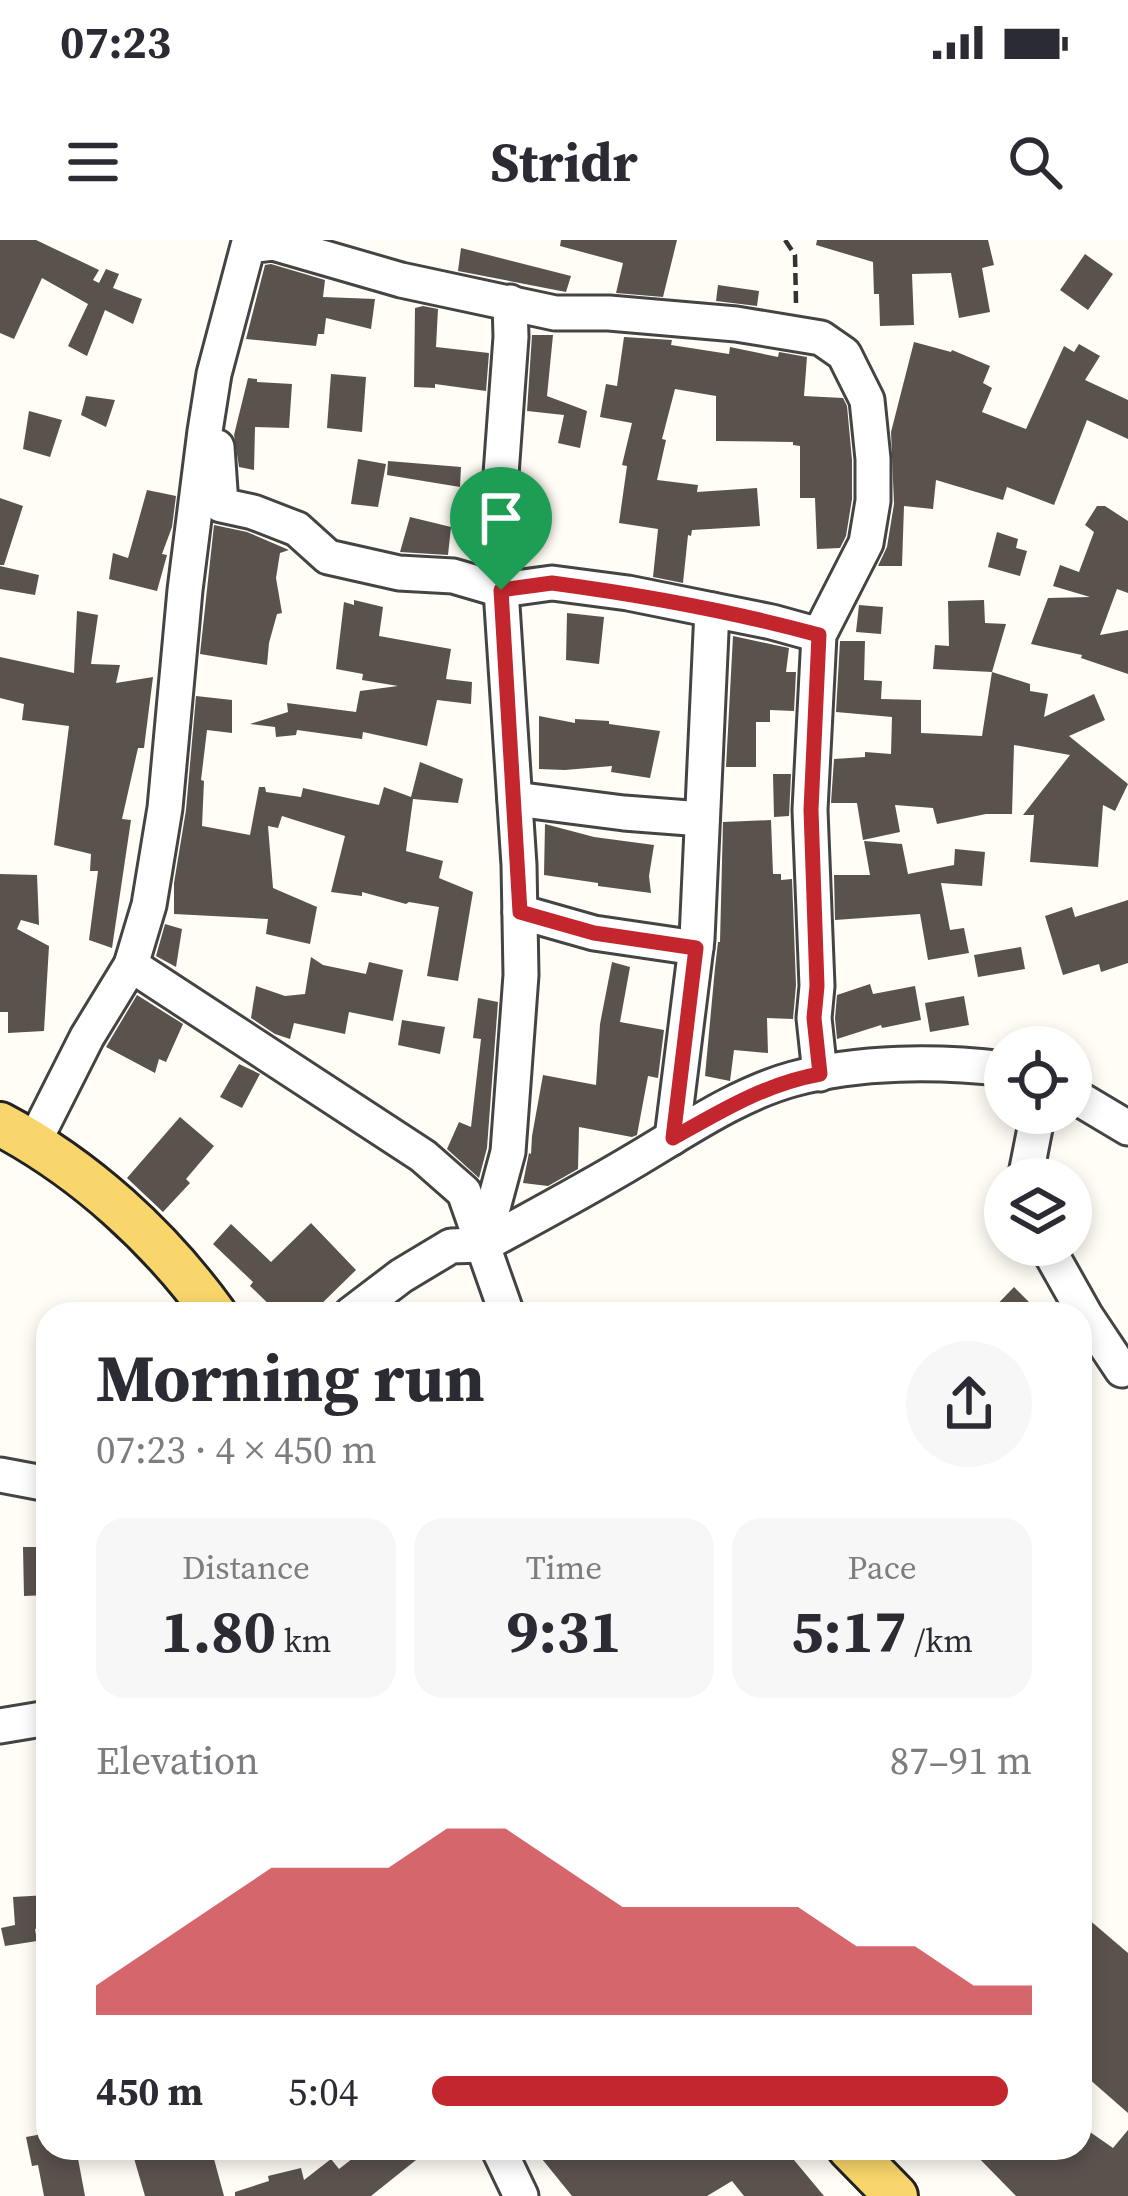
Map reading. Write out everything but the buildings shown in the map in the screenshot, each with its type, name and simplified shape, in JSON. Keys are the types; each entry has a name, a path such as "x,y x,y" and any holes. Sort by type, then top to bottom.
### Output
{"main road":[{"path":"17,1133 120,1208 207,1302"},
{"path":"861,2160 896,2196"}],"street":[{"path":"17,1133 87,1037 131,965 149,905 165,808 205,431 214,374 248,246 253,242 273,243 401,280 555,313 736,324 821,338 844,354 867,400 874,501 866,543 819,635 811,810 814,1018 820,1074"},
{"path":"484,1245 508,1152 519,1026 520,912 501,590 500,488 510,302"},
{"path":"205,431 217,446 221,505 297,529 328,557 399,573 453,576 501,590 552,583 628,593 819,635"},
{"path":"673,1138 696,948 712,610"},
{"path":"514,800 702,819"},
{"path":"520,912 594,933 696,948"},
{"path":"131,965 423,1156 464,1192 503,1302"},
{"path":"366,1302 451,1246 484,1245 755,1093 794,1079 905,1063 984,1067"},
{"path":"1092,1107 1128,1128"},
{"path":"1058,1266 1078,1302"},
{"path":"1092,1325 1122,1370"},
{"path":"0,1474 36,1482"},
{"path":"0,1726 36,1720"},
{"path":"503,2160 516,2191"}],"path":[{"path":"785,240 795,255 795,333"}],"route":[{"path":"552,583 628,593 819,635 811,810 814,1018 820,1074 755,1093 673,1138 696,948 594,933 520,912 501,590 552,583"}]}
